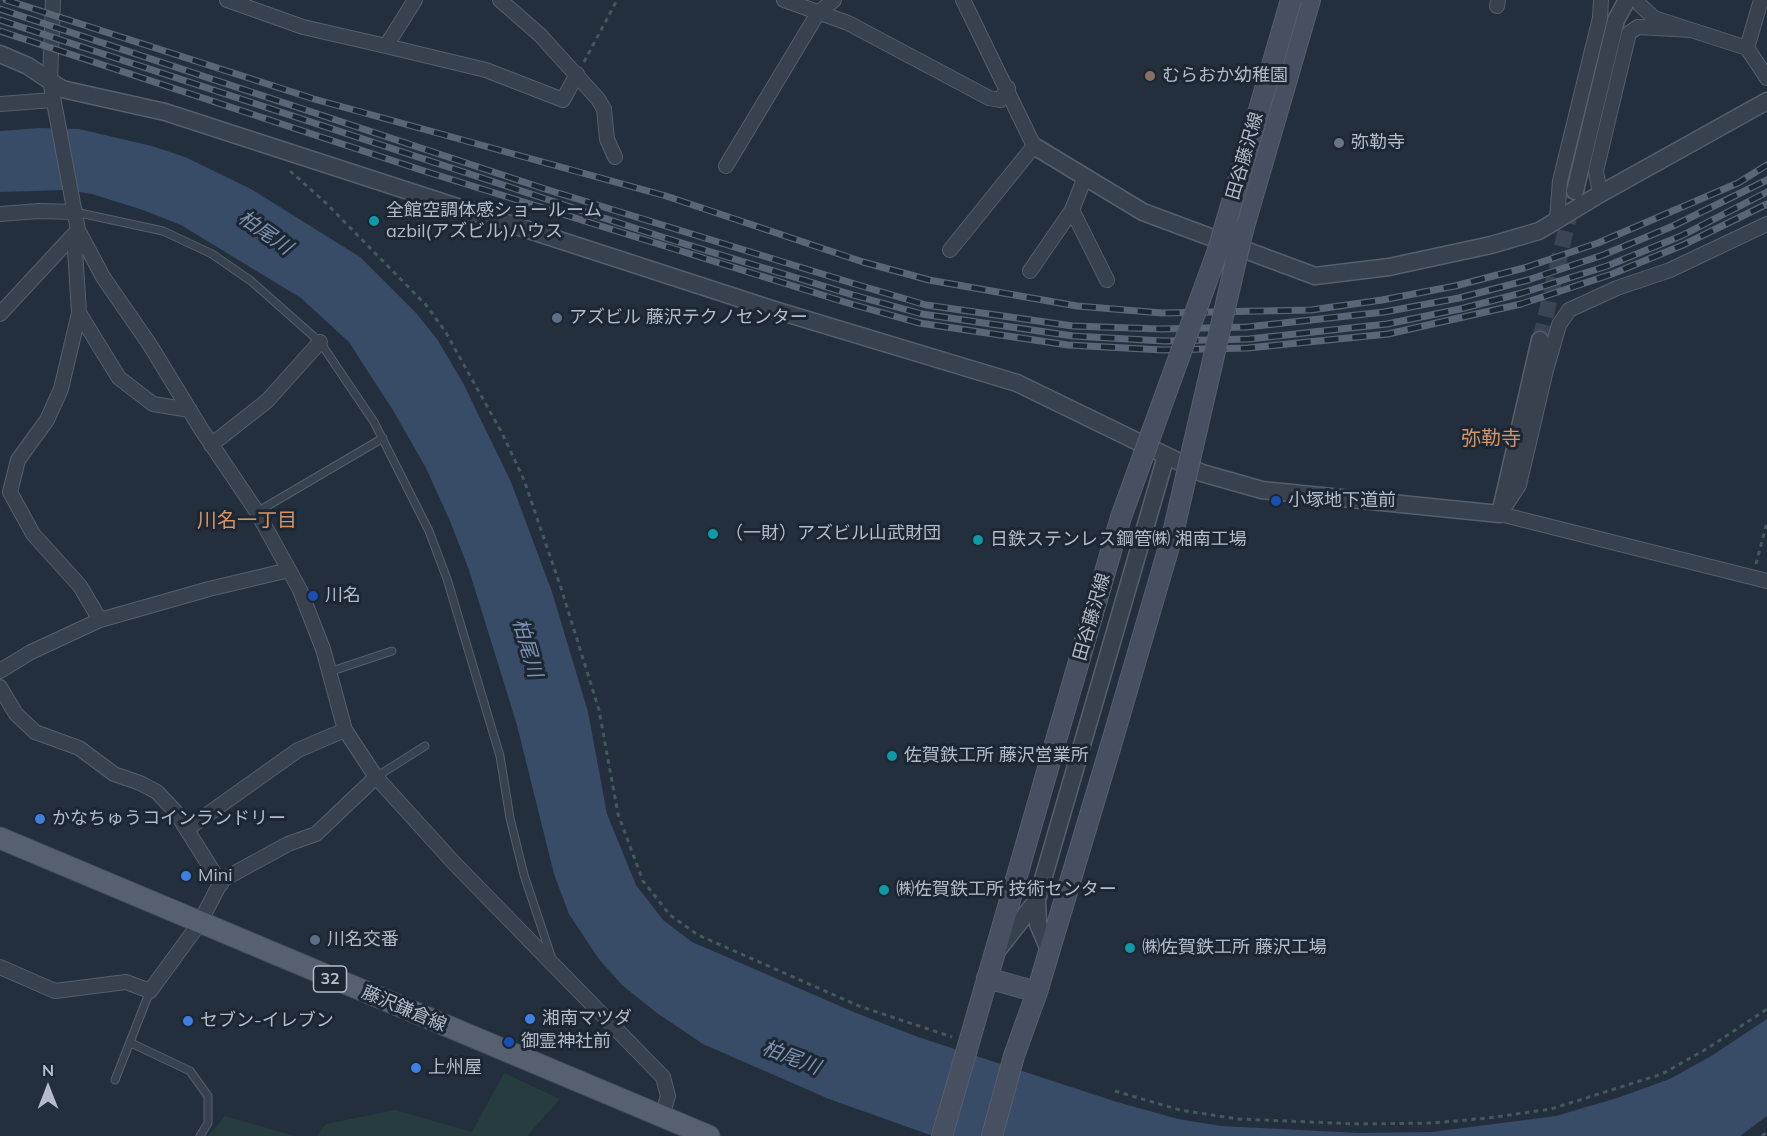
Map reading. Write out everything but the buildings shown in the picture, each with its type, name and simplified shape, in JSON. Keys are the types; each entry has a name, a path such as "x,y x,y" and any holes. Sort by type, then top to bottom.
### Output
{"main road":[{"name":"田谷藤沢線","path":"942,1136 1121,517 1218,250 1291,0"},
{"name":"田谷藤沢線","path":"992,1136 1014,1056 1050,952 1173,533 1243,230 1310,0"},
{"name":"藤沢鎌倉線","path":"0,838 199,924 708,1136"},
{"path":"987,978 1037,992"}],"street":[{"path":"53,0 50,81 75,211 79,313 61,389 47,420 18,460 5,491 33,534 80,586 100,620"},
{"path":"227,0 303,27 486,70 562,100 577,74"},
{"path":"386,46 415,0"},
{"path":"500,0 540,35 577,74 604,109 607,139 615,157"},
{"path":"784,0 848,23 988,98 1000,100 1008,88"},
{"path":"726,166 818,13 834,0"},
{"path":"963,0 1008,88 1034,146 1143,212 1315,276 1389,267 1480,248 1539,231 1557,218 1767,101"},
{"path":"1557,218 1560,181 1600,18 1601,0"},
{"path":"1575,191 1616,21 1627,0"},
{"path":"1638,0 1640,5 1654,18 1747,48 1767,78"},
{"path":"1747,48 1761,0"},
{"path":"1600,194 1596,171 1629,33 1638,27 1691,30"},
{"path":"0,54 28,66 62,89 165,112 763,306 1017,383 1063,403 1212,477 1262,490 1500,514 1767,581"},
{"path":"0,104 54,105"},
{"path":"950,250 1034,146"},
{"path":"1030,271 1072,210 1085,177"},
{"path":"1072,210 1107,280"},
{"path":"0,214 75,211"},
{"path":"1500,514 1519,485 1546,370 1559,325 1569,310 1608,291 1689,261 1767,224"},
{"path":"0,314 76,232"},
{"path":"76,232 103,277 150,345 211,445 257,513 289,570 312,614 345,730 376,777 454,863 663,1077 668,1096 662,1116"},
{"path":"79,313 119,378 153,404 190,410"},
{"path":"1500,514 1540,340"},
{"path":"211,445 267,401 320,342"},
{"path":"1050,952 1038,924 1037,900 1166,456"},
{"path":"0,671 31,652 100,620 209,589 289,570"},
{"path":"0,687 27,726 35,732 79,748 114,774 150,787 168,803 187,829 220,884"},
{"path":"187,829 298,750 345,730"},
{"path":"0,967 55,991 126,982 150,990 199,924 220,884 288,844 316,834 376,777"},
{"path":"994,955 1037,900"}],"lane":[{"path":"75,211 162,231 212,254 251,281 320,342 383,438 429,531 458,610 500,756 510,818 524,875 553,962"},
{"path":"257,513 383,438"},
{"path":"329,672 392,651"},
{"path":"376,777 425,746"},
{"path":"115,1080 150,990"},
{"path":"131,1043 190,1071 208,1096 208,1123 200,1136"}],"path":[{"path":"577,74 617,0"},
{"path":"285,166 327,204 426,305 445,331 502,433 524,480 599,710 618,814 643,881 670,915 698,935 859,1006 930,1031 969,1041"},
{"path":"1752,578 1767,522"},
{"path":"1115,1091 1180,1110 1238,1119 1358,1124 1433,1123 1488,1118 1551,1109 1662,1074 1708,1048 1767,1009"},
{"path":"1762,1136 1767,1132"}],"green space":[{"path":"504,1073 560,1099 527,1136 317,1136 326,1124 395,1110 472,1132"},
{"path":"225,1116 295,1136 208,1136"}],"water":[{"name":"柏尾川","path":"40,128 79,129 152,146 185,157 251,189 360,257 416,313 437,339 463,383 511,482 552,592 588,712 607,814 636,885 663,920 692,942 856,1013 918,1037 1117,1102 1178,1119 1221,1126 1359,1133 1432,1132 1556,1116 1670,1079 1713,1055 1767,1019 1767,1116 1740,1136 933,1136 829,1099 703,1044 657,1013 622,985 598,958 569,914 554,874 517,725 469,570 426,468 394,412 349,342 301,298 181,225 92,194 66,190 0,192 0,131"}],"tunnel":[{"path":"1540,340 1575,191"}],"railway":[{"path":"6,0 314,99 666,196 863,262 929,280 1077,306 1162,313 1311,310 1382,300 1455,286 1524,268 1598,243 1738,183 1767,165"},
{"path":"0,9 545,189 926,305 1073,326 1161,329 1247,327 1384,312 1459,298 1528,280 1603,255 1673,226 1767,180"},
{"path":"0,20 662,237 853,295 922,314 1073,336 1164,341 1249,339 1387,324 1460,309 1522,293 1607,266 1681,236 1767,192"},
{"path":"0,31 421,170 851,304 919,323 1068,345 1163,350 1248,348 1388,334 1521,304 1612,274 1683,245 1767,204"}],"place":[{"name":"むらおか幼稚園","path":"1150,76"},
{"name":"弥勒寺","path":"1339,143"},
{"name":"全館空調体感ショールーム azbil(アズビル)ハウス","path":"374,221"},
{"name":"アズビル 藤沢テクノセンター","path":"557,318"},
{"name":"小塚地下道前","path":"1276,501"},
{"name":"（一財）アズビル山武財団","path":"713,534"},
{"name":"日鉄ステンレス鋼管㈱ 湘南工場","path":"978,540"},
{"name":"川名","path":"313,596"},
{"name":"佐賀鉄工所 藤沢営業所","path":"892,756"},
{"name":"かなちゅうコインランドリー","path":"40,819"},
{"name":"Mini","path":"186,876"},
{"name":"㈱佐賀鉄工所 技術センター","path":"884,890"},
{"name":"川名交番","path":"315,940"},
{"name":"㈱佐賀鉄工所 藤沢工場","path":"1130,948"},
{"name":"湘南マツダ","path":"530,1019"},
{"name":"セブン-イレブン","path":"188,1021"},
{"name":"御霊神社前","path":"509,1042"},
{"name":"上州屋","path":"416,1068"}],"district":[{"name":"弥勒寺","path":"1491,439"},
{"name":"川名一丁目","path":"247,521"}]}
